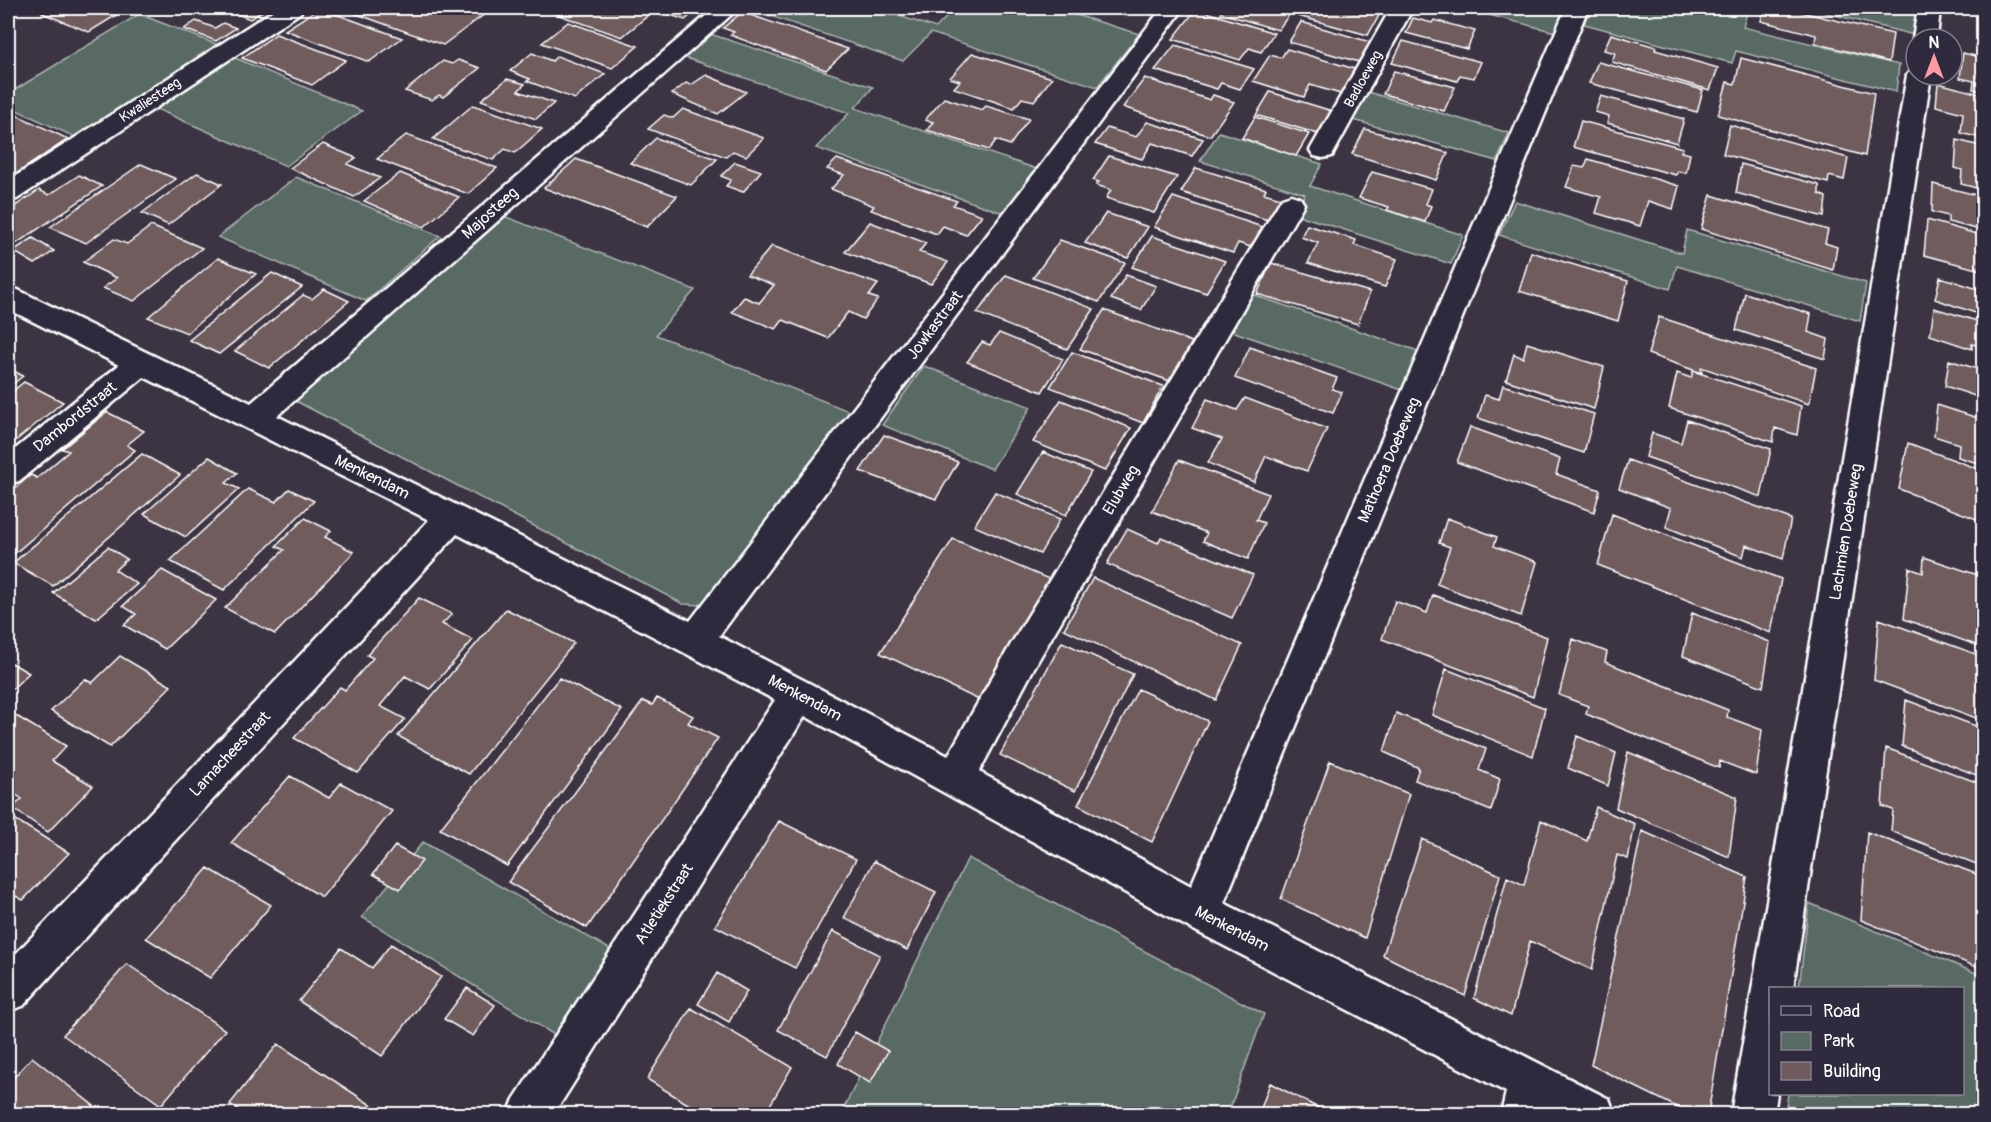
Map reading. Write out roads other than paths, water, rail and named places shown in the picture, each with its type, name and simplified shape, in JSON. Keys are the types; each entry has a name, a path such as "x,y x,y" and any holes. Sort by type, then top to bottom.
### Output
{"street":[{"name":"Kwaliesteeg","path":"8,193 292,8"},
{"name":"Majosteeg","path":"254,418 458,242 578,134 728,8"},
{"name":"Jowkastraat","path":"695,641 1173,8"},
{"name":"Badloeweg","path":"1323,150 1402,8"},
{"name":"Mathoera Doebeweg","path":"1200,912 1577,8"},
{"path":"1927,27 1929,8"},
{"name":"Lachmien Doebeweg","path":"1772,987 1917,87"},
{"name":"Elubweg","path":"955,779 1029,645 1291,204"},
{"name":"Menkendam","path":"8,297 453,517 799,694 1200,912 1526,1098 1594,1114"},
{"name":"Dambordstraat","path":"8,472 142,362"},
{"name":"Lamacheestraat","path":"8,991 453,517"},
{"name":"Atletiekstraat","path":"529,1114 799,694"},
{"path":"1752,1114 1769,1005"}]}
